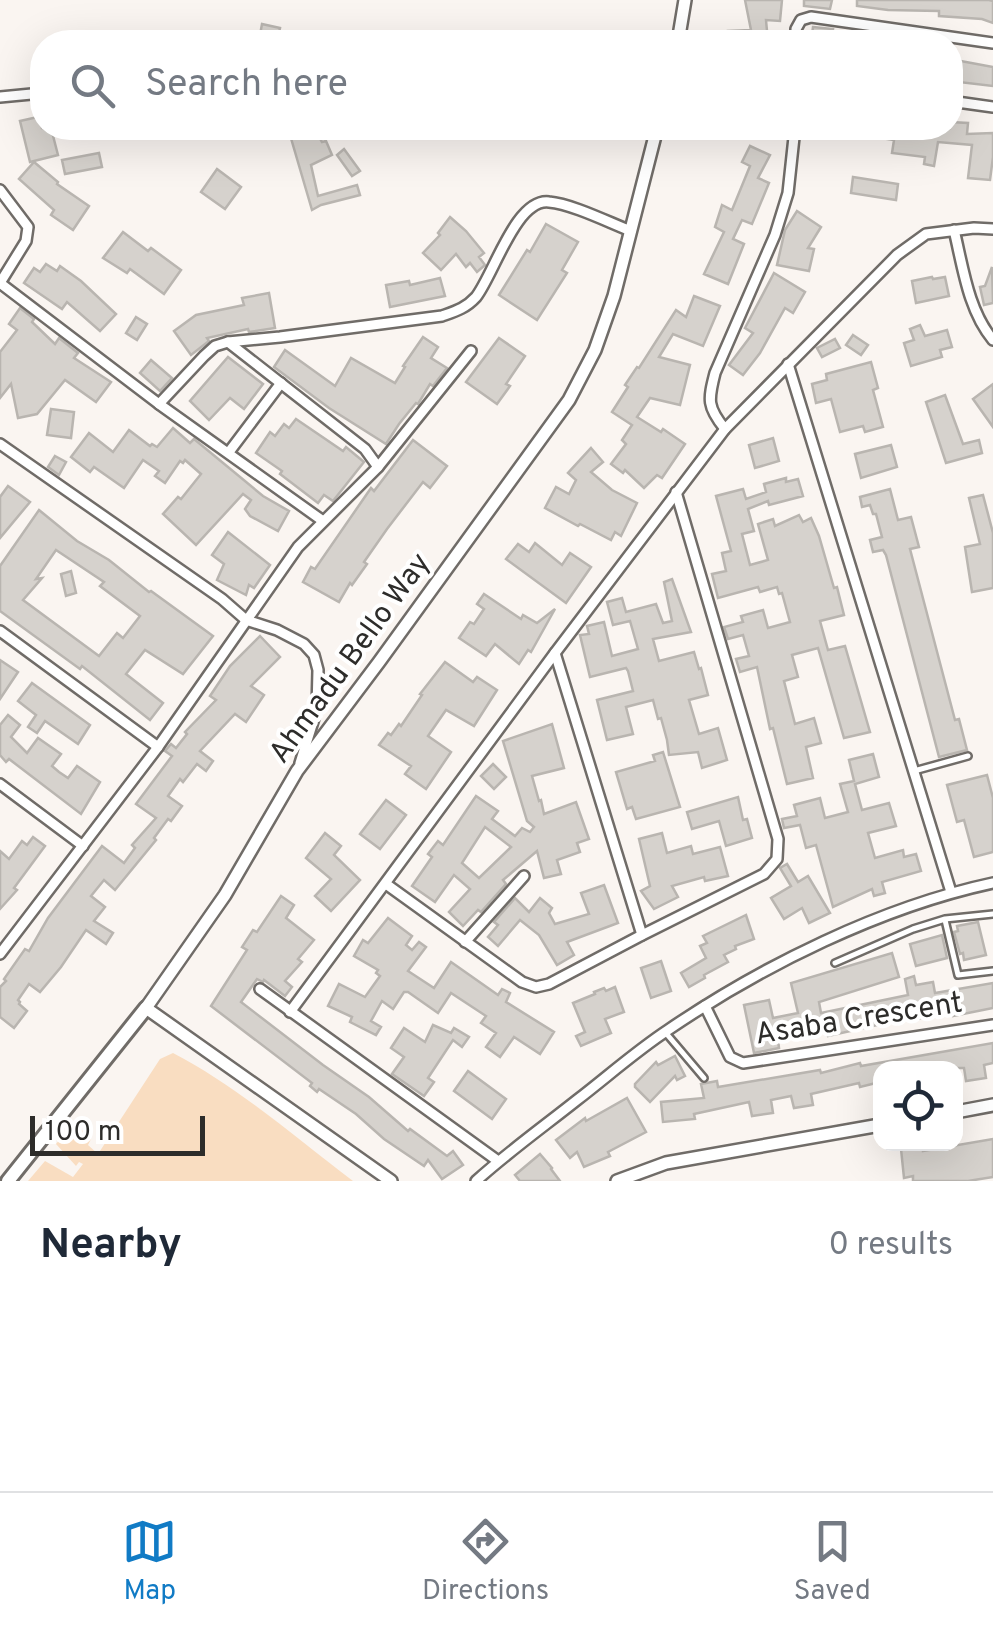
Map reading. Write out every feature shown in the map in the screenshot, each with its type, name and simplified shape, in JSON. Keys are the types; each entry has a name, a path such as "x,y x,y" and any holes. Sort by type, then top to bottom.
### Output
{"main road":[{"name":"Ahmadu Bello Way","path":"8,1181 146,1008"}],"street":[{"path":"680,30 685,0"},
{"path":"796,30 801,20 812,17 906,30"},
{"path":"963,38 993,42"},
{"path":"0,97 30,95"},
{"path":"963,104 993,107"},
{"name":"Ahmadu Bello Way","path":"146,1008 224,896 297,771 569,400 596,350 614,296 654,140"},
{"path":"725,429 712,412 709,396 779,221 788,193 794,140"},
{"path":"0,190 28,227 26,242 0,283 322,521"},
{"path":"159,404 215,346 442,316 463,308 477,295 522,215 536,203 548,201 630,231"},
{"path":"290,1012 725,429 897,255 926,234 993,229"},
{"path":"954,230 970,294 984,330 993,340"},
{"path":"228,342 364,449 378,467"},
{"path":"0,954 158,746 298,548 378,467 471,351"},
{"path":"788,364 951,892"},
{"path":"228,452 281,383"},
{"path":"0,444 222,599 246,620 277,630 304,644 314,655 318,670 316,709 297,771"},
{"path":"386,884 522,982 536,986 550,984 764,874 777,858 778,839 676,492"},
{"path":"0,631 158,746"},
{"path":"556,653 642,935"},
{"path":"0,784 83,846"},
{"path":"465,942 524,876"},
{"path":"476,1181 665,1032 744,982 886,916 951,892 993,883"},
{"path":"260,989 498,1162"},
{"name":"Asaba Crescent","path":"705,1006 730,1057 743,1063 993,1025"},
{"path":"146,1008 390,1181"},
{"path":"963,1111 993,1105"},
{"path":"617,1181 666,1163 873,1126"}],"lane":[{"path":"914,771 968,756"},
{"path":"835,963 945,919 993,914"},
{"path":"945,919 958,975 993,971"},
{"path":"665,1032 704,1078"}],"shaded area":[{"path":"173,1053 243,1097 353,1181 28,1181 45,1161 73,1177 83,1164 79,1162 76,1166 56,1144 74,1122 91,1139 88,1145 98,1154 160,1059"}],"building":[{"path":"745,0 782,0 780,21 766,20 767,30 751,30"},
{"path":"804,0 832,0 830,9 804,6"},
{"path":"857,0 989,0 993,1 993,23 939,16 939,11 857,6"},
{"path":"262,24 280,28 280,30 261,30"},
{"path":"963,61 993,67 993,86 963,83"},
{"path":"30,119 30,140 54,140 58,155 30,162 20,121"},
{"path":"963,123 968,123 967,134 993,133 990,180 968,178 972,145 938,142 934,166 924,164 925,157 892,153 894,140 963,140"},
{"path":"292,140 326,141 332,155 311,165 318,196 357,185 360,195 312,210"},
{"path":"750,146 770,155 758,178 769,183 752,224 742,220 733,239 744,244 728,284 704,274 724,232 715,227 722,205 732,210 750,166 742,162"},
{"path":"344,149 360,171 352,176 337,155"},
{"path":"99,153 102,167 65,174 62,160"},
{"path":"34,162 89,206 73,230 51,215 54,210 19,179"},
{"path":"217,169 241,187 225,209 201,192"},
{"path":"853,177 898,184 896,200 851,193"},
{"path":"797,211 821,227 808,248 814,249 809,271 777,265 785,230"},
{"path":"450,217 484,253 479,257 485,265 477,272 470,263 466,267 456,254 441,270 423,253"},
{"path":"546,224 578,242 562,270 567,273 537,320 499,295"},
{"path":"123,232 181,270 164,294 130,269 127,273 103,258"},
{"path":"46,264 57,271 60,266 81,281 116,314 100,331 67,302 62,309 24,283 34,268 40,272"},
{"path":"992,267 993,303 984,305 980,287 985,286"},
{"path":"774,273 805,292 793,313 785,308 743,375 729,365 753,333 745,328"},
{"path":"945,277 949,296 916,303 912,281"},
{"path":"440,278 445,296 390,307 386,285 409,281 410,285"},
{"path":"269,293 275,328 207,338 209,341 191,355 174,331 196,315 244,305 242,298"},
{"path":"694,296 720,306 703,346 673,334 659,357 690,365 680,405 650,398 637,417 685,444 662,478 657,475 644,488 625,470 623,473 611,464 626,444 622,440 632,425 612,412 628,387 625,385 676,310 686,317"},
{"path":"20,308 55,344 59,338 78,353 74,358 111,382 96,402 65,380 37,414 18,418 11,384 0,398 0,352 17,330 9,324"},
{"path":"136,317 147,324 137,340 126,333"},
{"path":"920,325 925,336 947,330 952,347 940,350 942,357 911,366 904,343 914,340 910,329"},
{"path":"853,335 868,345 861,355 846,345"},
{"path":"423,337 438,347 431,358 447,368 433,386 430,384 386,444 274,367 285,350 335,386 351,358 395,383"},
{"path":"499,338 525,356 497,404 466,382"},
{"path":"835,339 840,348 822,357 817,348"},
{"path":"228,357 263,384 244,409 230,398 209,420 190,401"},
{"path":"151,360 172,378 160,391 140,373"},
{"path":"871,362 878,388 873,390 883,427 865,432 863,426 840,432 831,399 816,403 812,384 827,380 826,374"},
{"path":"993,384 993,427 973,399"},
{"path":"945,395 963,444 979,440 982,453 946,463 926,402"},
{"path":"51,409 74,412 71,438 47,435"},
{"path":"296,419 343,451 346,447 364,462 333,501 324,495 318,503 256,453 270,432 275,436 284,424 289,428"},
{"path":"173,428 190,443 194,439 263,496 289,511 278,531 250,516 245,509 251,500 243,494 196,545 163,514 201,474 185,460 180,461 165,483 155,476 159,471 143,460 124,488 94,467 90,472 71,457 89,433 113,452 129,430 157,447"},
{"path":"773,438 779,461 755,468 749,445"},
{"path":"413,440 447,466 430,488 423,482 339,602 303,582 371,488 374,491"},
{"path":"891,445 897,467 861,478 855,454"},
{"path":"591,448 603,462 591,472 612,490 637,503 621,536 615,532 611,540 545,508 556,487 569,494 576,480 568,473"},
{"path":"55,456 66,462 59,475 48,467"},
{"path":"786,478 786,482 798,479 803,496 769,505 768,501 748,509 754,531 742,534 750,565 768,560 758,524 773,519 775,526 799,515 803,522 811,518 844,615 820,621 828,650 845,646 870,732 844,738 818,648 792,655 798,677 784,681 795,724 814,718 821,743 806,747 813,778 787,784 757,667 740,672 736,659 749,656 743,635 728,639 724,627 743,622 741,616 763,610 768,628 790,622 782,593 777,587 760,592 758,587 718,598 712,574 726,571 722,553 731,551 716,496 743,489 746,499 766,492 764,484"},
{"path":"8,486 30,502 0,538 0,497"},
{"path":"890,489 898,520 911,517 919,547 910,549 955,720 959,719 967,750 939,757 886,555 883,550 873,552 870,540 882,537 876,514 870,505 862,507 860,497"},
{"path":"983,495 993,533 993,588 972,592 965,547 980,544 969,498"},
{"path":"39,510 213,636 183,674 145,650 126,674 163,703 150,720 82,666 80,669 0,611 0,566","holes":["56,550 104,582 100,586 140,616 123,638 117,633 99,656 23,600 42,578 36,579"]},
{"path":"228,532 270,565 254,588 249,585 246,595 217,580 224,564 212,555"},
{"path":"535,543 562,565 570,553 591,567 566,603 506,559 518,544 529,552"},
{"path":"71,571 76,593 66,596 61,574"},
{"path":"672,579 691,632 653,639 659,661 694,652 701,668 708,695 689,700 699,734 718,728 727,760 702,768 698,752 669,755 653,700 626,707 633,734 607,740 597,700 633,691 628,671 626,668 590,677 580,635 589,634 587,626 604,622 612,656 638,649 630,621 613,625 607,602 622,598 626,612 656,604 663,623 672,621 664,582"},
{"path":"484,594 521,619 523,615 537,623 555,609 531,652 528,650 519,664 495,644 486,656 459,638 484,609 477,604"},
{"path":"260,636 280,657 251,686 264,695 246,722 235,714 200,751 213,761 206,771 197,764 183,782 180,779 168,796 182,806 115,890 104,880 91,896 105,907 94,921 113,933 106,944 86,930 40,992 29,984 18,1000 27,1011 14,1028 0,1017 0,987 4,979 25,949 29,951 48,918 102,846 124,863 135,848 132,845 156,818 136,804 172,756 165,751 171,744 176,748 185,732 216,700 210,696 230,666"},
{"path":"0,660 18,672 0,699"},
{"path":"445,662 473,682 477,677 497,690 474,726 446,710 428,736 451,752 426,789 405,774 411,766 379,745 388,733 391,735 401,726"},
{"path":"32,683 90,725 78,744 45,721 37,733 28,727 36,715 18,701"},
{"path":"8,715 20,725 11,737 27,753 38,738 61,754 52,766 59,772 68,778 77,766 100,782 81,814 0,755 0,725"},
{"path":"552,724 564,768 532,776 539,801 544,814 576,802 589,839 577,843 580,852 557,860 561,874 544,878 537,851 503,880 506,884 463,926 449,912 470,889 454,875 435,902 412,886 432,857 428,854 438,841 443,845 476,796 498,811 492,819 515,836 522,828 530,832 534,827 527,821 503,741","holes":["485,827 511,847 479,878 462,863"]},
{"path":"663,752 680,807 636,819 632,807 627,809 616,772 655,761 653,755"},
{"path":"873,754 879,777 855,784 862,810 889,803 896,826 868,833 875,858 903,850 904,857 916,854 921,871 882,882 885,893 874,896 872,889 833,907 816,845 806,848 800,825 784,828 782,819 797,816 794,805 820,798 825,818 848,812 840,784 854,781 849,760"},
{"path":"493,764 506,777 494,789 481,776"},
{"path":"987,775 993,798 993,852 974,857 964,820 957,822 947,785"},
{"path":"738,797 752,838 726,846 719,821 692,829 687,812"},
{"path":"386,800 406,815 380,849 360,834"},
{"path":"325,833 341,846 334,855 360,880 331,911 315,896 331,879 306,858"},
{"path":"662,833 667,853 691,846 693,854 720,847 728,876 705,881 704,877 672,886 678,897 654,909 641,891 650,886 639,839"},
{"path":"33,837 45,846 0,909 0,851 9,859 22,841 27,845"},
{"path":"787,864 798,882 808,876 830,913 809,923 802,908 784,919 771,898 791,886 780,868"},
{"path":"604,885 618,923 567,942 574,955 557,965 539,935 520,920 498,946 488,937 498,925 494,922 515,898 529,912 540,898 552,908 549,913 555,924 589,914 581,893"},
{"path":"281,896 294,905 286,918 314,940 285,981 292,987 285,996 257,979 241,1002 369,1097 408,1131 447,1156 453,1151 463,1165 442,1179 428,1160 424,1166 356,1114 319,1089 317,1092 310,1086 312,1083 211,1006 247,950 242,947"},
{"path":"746,915 754,939 735,946 724,955 728,962 689,987 681,973 706,958 700,946 707,943 703,936"},
{"path":"388,918 412,936 406,945 412,950 419,942 426,947 408,971 434,988 451,962 498,995 502,989 510,993 506,1002 554,1032 540,1054 514,1037 500,1057 486,1047 496,1033 481,1023 486,1016 451,993 438,1013 408,992 393,1009 382,1001 371,1021 381,1027 376,1035 328,1006 339,984 365,997 380,976 378,970 354,956 363,940 368,943"},
{"path":"978,922 986,955 964,960 954,932 958,931 957,926"},
{"path":"942,935 947,958 916,966 910,944"},
{"path":"892,953 899,977 819,1002 821,1013 908,995 905,979 914,976 916,985 933,982 935,993 993,983 993,1008 953,1016 952,1011 913,1017 828,1036 827,1031 778,1040 779,1048 754,1053 744,1005 769,1000 773,1018 798,1013 791,983"},
{"path":"661,961 671,991 651,998 641,968"},
{"path":"615,987 624,1012 605,1019 611,1033 581,1046 576,1036 585,1032 573,1003"},
{"path":"433,1025 451,1033 454,1028 469,1037 462,1047 453,1040 428,1078 434,1082 424,1096 392,1074 404,1057 391,1048 404,1028 425,1042"},
{"path":"993,1043 993,1063 984,1065 986,1078 966,1081 963,1061 890,1061"},
{"path":"675,1056 685,1076 677,1080 675,1076 650,1102 635,1084 656,1062 658,1065"},
{"path":"860,1063 873,1064 873,1084 860,1087 859,1083 811,1094 813,1105 794,1108 791,1096 771,1100 773,1113 752,1116 749,1102 694,1114 695,1119 663,1122 661,1102 704,1098 701,1084 717,1081 718,1087 820,1070 821,1073"},
{"path":"468,1071 506,1099 492,1119 454,1091"},
{"path":"627,1098 646,1132 608,1152 610,1156 584,1167 577,1152 570,1158 556,1140 585,1118 586,1121"},
{"path":"993,1139 993,1177 968,1181 904,1178 901,1151 963,1151 963,1144"},
{"path":"540,1154 560,1181 520,1181 515,1175"}]}
